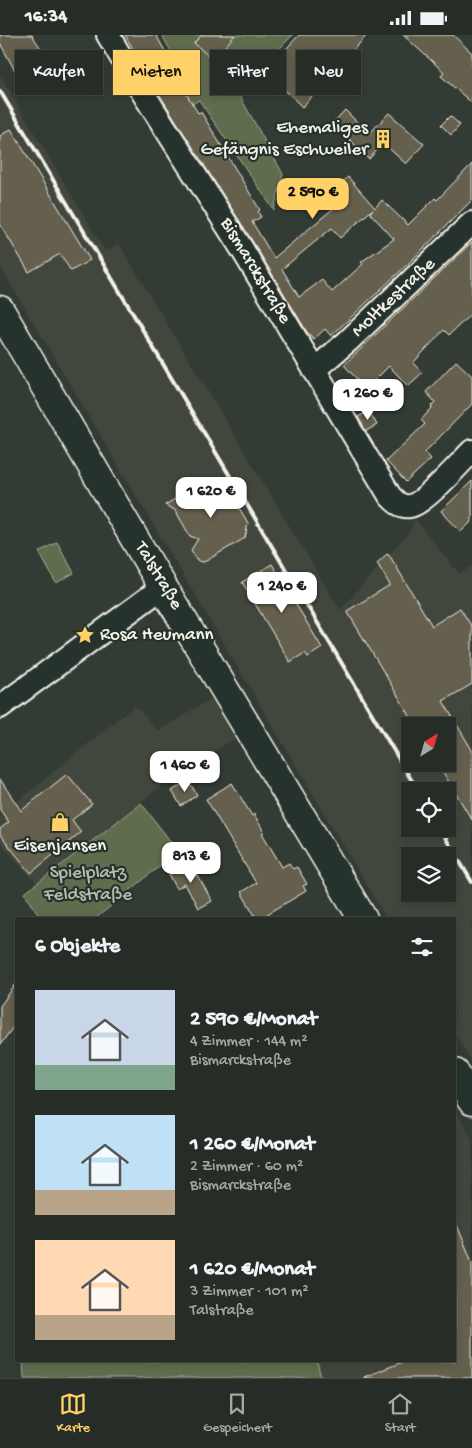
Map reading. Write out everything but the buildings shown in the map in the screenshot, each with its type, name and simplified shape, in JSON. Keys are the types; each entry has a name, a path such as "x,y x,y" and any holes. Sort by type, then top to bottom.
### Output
{"main road":[{"name":"Talstraße","path":"0,310 362,917"},
{"path":"456,1075 472,1101"}],"street":[{"name":"Bismarckstraße","path":"108,35 242,249 390,496 403,506 415,505 426,497 472,451"},
{"name":"Moltkestraße","path":"314,370 348,341 472,223"},
{"path":"0,707 164,587"}],"shaded area":[{"path":"0,75 105,251 119,244 340,610 411,530 415,519 459,574 472,566 472,1062 456,1035 456,917 386,917 0,266"},
{"path":"212,698 235,738 171,779 36,883 0,842 0,816 135,705 158,731"},
{"path":"456,1111 472,1139 472,1378 321,1378 317,1362 456,1362"}],"green space":[{"path":"162,35 293,35 278,50 210,50 210,95 239,95 283,174 274,210 199,100 163,122 152,105 170,95 200,95 200,50 170,50"},
{"path":"57,542 74,573 56,583 39,552"},
{"name":"Spielplatz Feldstraße","path":"141,803 178,851 97,917 40,917 25,893"},
{"path":"23,1362 317,1362 321,1378 24,1378"}],"railway":[{"path":"0,91 413,782"},
{"path":"445,837 472,882"}],"place":[{"name":"Ehemaliges Gefängnis Eschweiler","path":"383,139"},
{"name":"Rosa Heumann","path":"85,635"},
{"name":"Eisenjansen","path":"60,822"}]}
